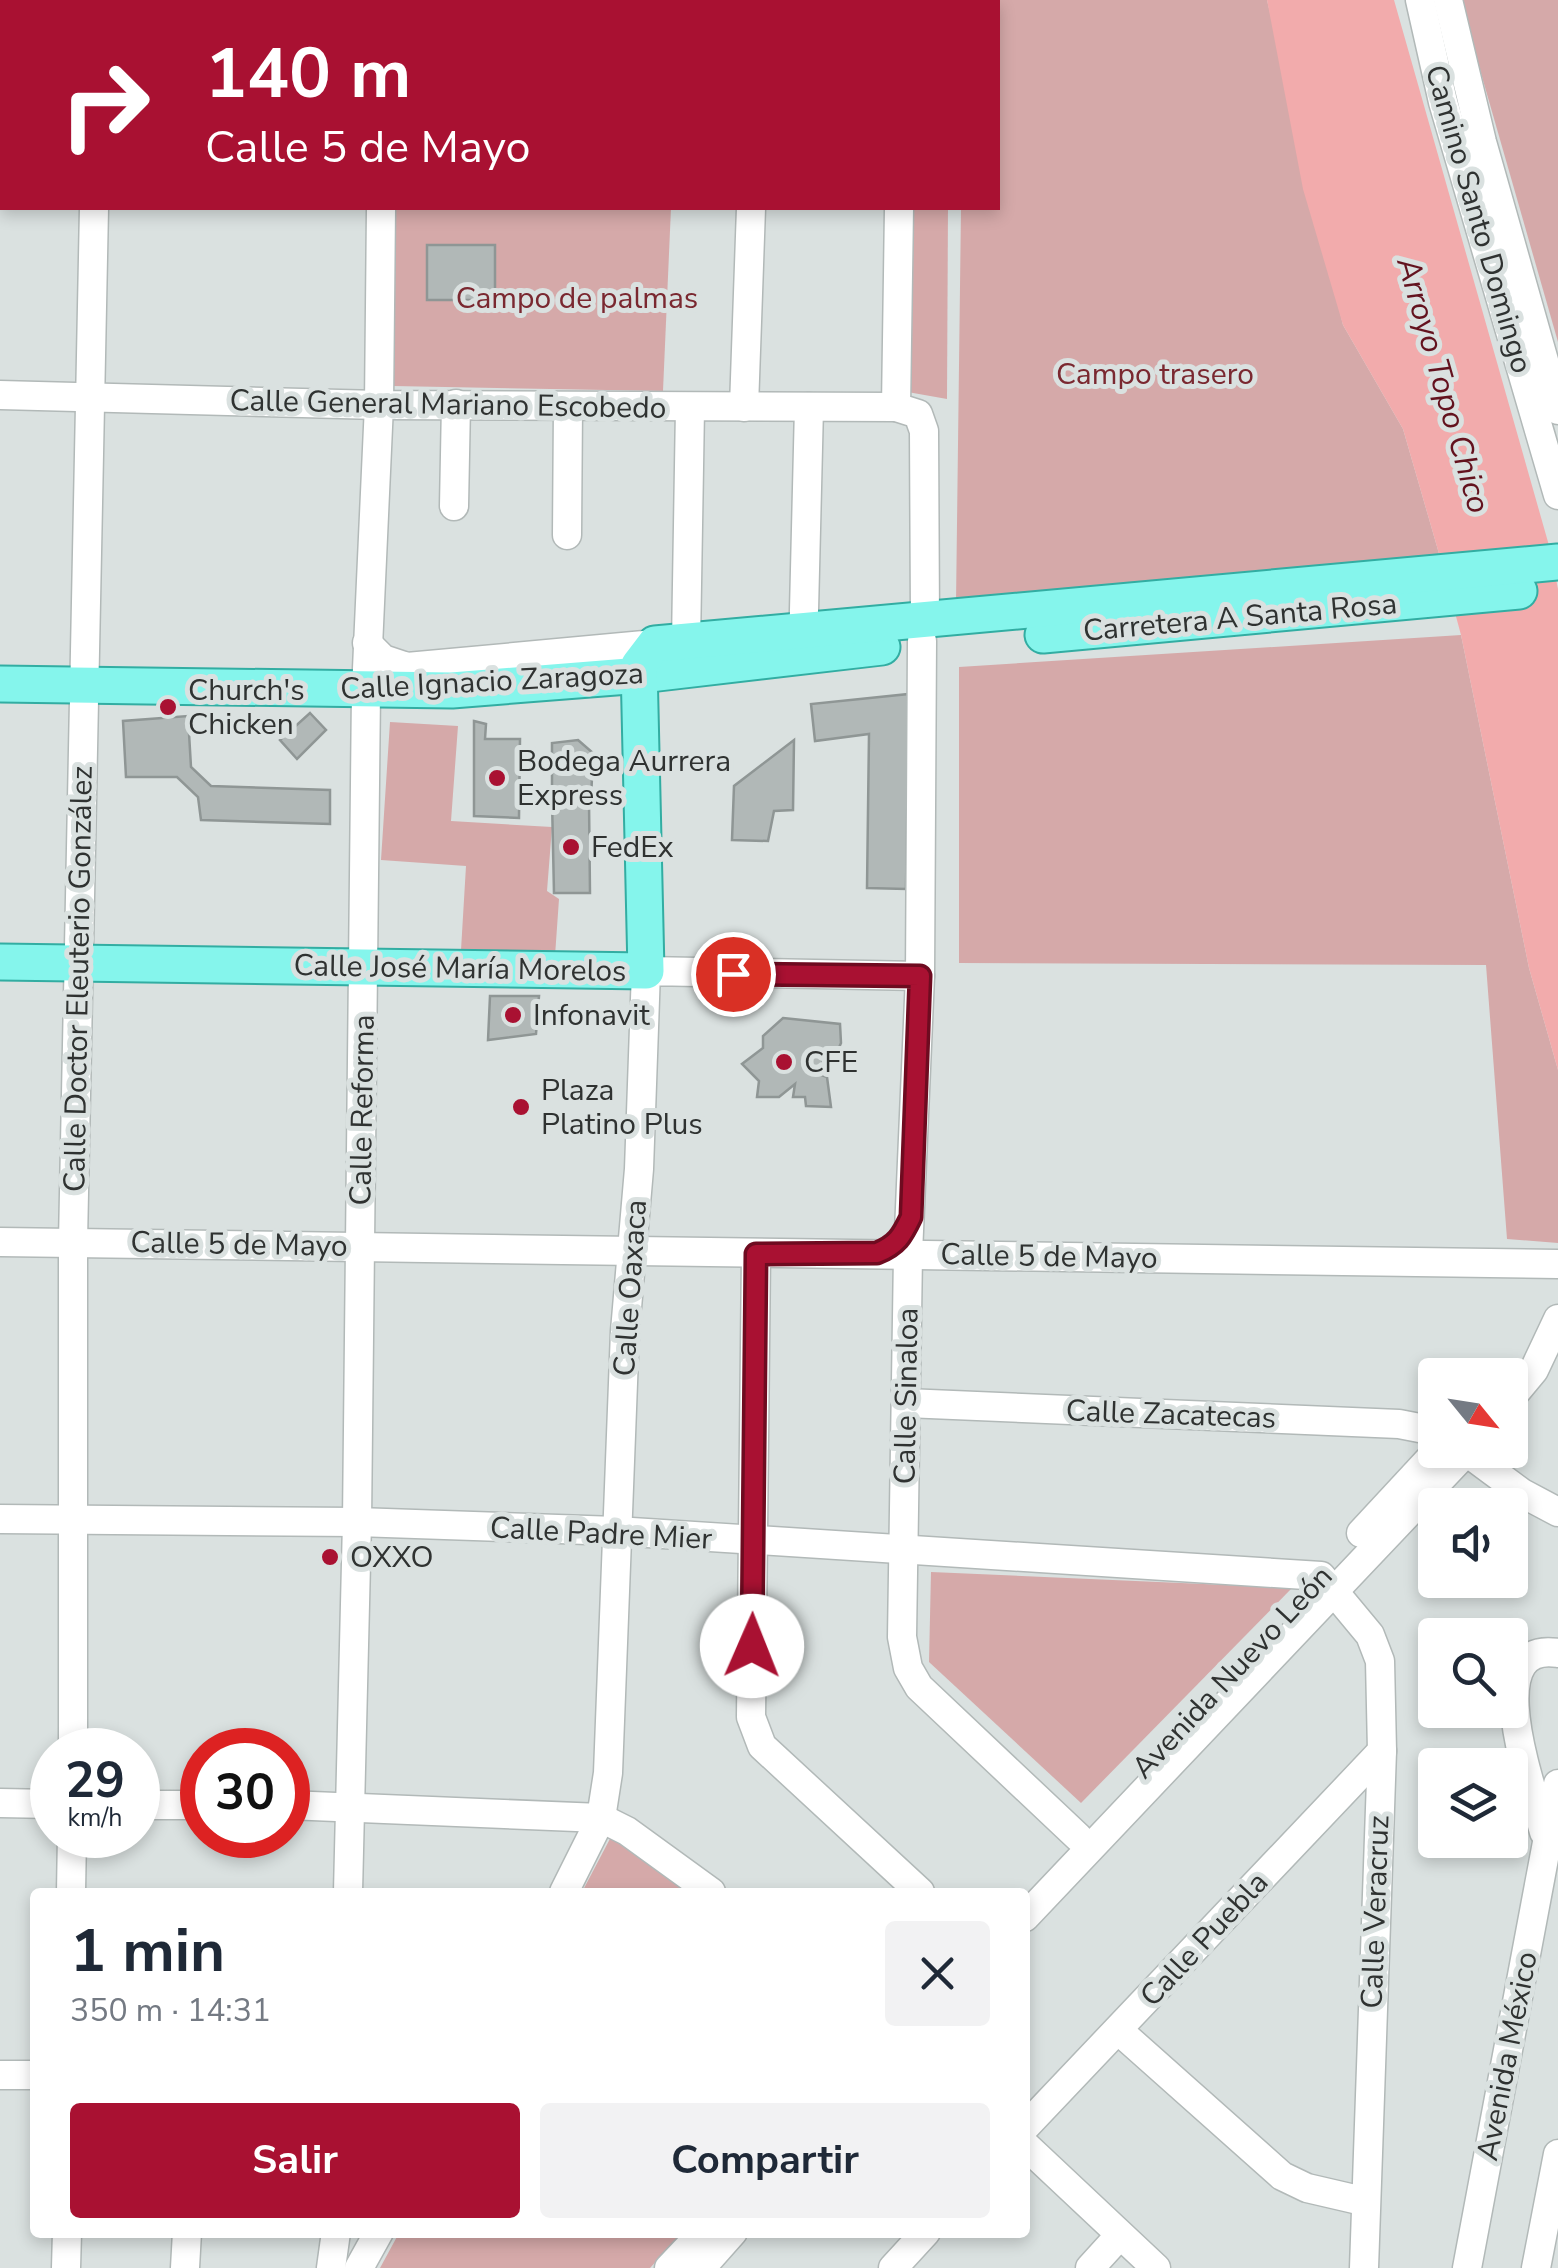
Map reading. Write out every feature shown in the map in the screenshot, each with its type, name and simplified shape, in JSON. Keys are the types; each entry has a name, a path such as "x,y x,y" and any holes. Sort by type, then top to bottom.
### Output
{"main road":[{"name":"Carretera A Santa Rosa","path":"804,644 1554,575"},
{"name":"Calle Ignacio Zaragoza","path":"0,684 452,690 644,657 804,644"},
{"name":"Calle Ignacio Zaragoza","path":"644,657 804,644"},
{"name":"Calle Oaxaca","path":"644,657 646,971"},
{"name":"Calle José María Morelos","path":"0,962 646,971"}],"street":[{"name":"Camino Santo Domingo","path":"1420,0 1443,102 1558,495"},
{"path":"1448,0 1482,142 1558,410"},
{"name":"Calle Doctor Eleuterio González","path":"73,1728 72,1242 94,210"},
{"name":"Calle Reforma","path":"348,1888 357,1522 366,691 379,405 381,210"},
{"path":"744,407 750,210"},
{"path":"896,408 900,210"},
{"name":"Calle General Mariano Escobedo","path":"0,395 379,405 896,408"},
{"path":"454,506 456,404"},
{"path":"567,535 568,406"},
{"path":"804,644 808,407"},
{"path":"644,657 690,408"},
{"name":"Calle Sinaloa","path":"896,408 918,414 924,431 920,976 908,1254 902,1637 914,1681 1084,1840"},
{"name":"Calle Ignacio Zaragoza","path":"367,643 384,659 407,667 644,657"},
{"name":"Calle José María Morelos","path":"646,971 920,976"},
{"name":"Calle Oaxaca","path":"566,1888 601,1818 608,1773 616,1532 646,971"},
{"path":"877,1253 898,1242 911,1217"},
{"name":"Calle 5 de Mayo","path":"0,1242 1558,1264"},
{"path":"756,1254 750,1717 754,1734 916,1888"},
{"path":"1522,1358 1558,1318"},
{"path":"1528,1377 1558,1318"},
{"name":"Calle Zacatecas","path":"906,1403 1399,1424 1418,1428"},
{"name":"Avenida Nuevo León","path":"1036,1890 1327,1582 1423,1468"},
{"path":"1327,1582 1448,1468"},
{"path":"1488,1468 1522,1494 1558,1512"},
{"name":"Calle Padre Mier","path":"0,1519 357,1522 616,1532 1327,1582"},
{"name":"Calle Veracruz","path":"1327,1582 1370,1635 1380,1661 1382,1751 1363,2201 1364,2268"},
{"path":"1547,1844 1512,1687 1524,1657 1533,1651 1558,1653"},
{"name":"Calle Puebla","path":"1030,2121 1382,1751"},
{"name":"Avenida México","path":"1467,2268 1558,1784"},
{"path":"0,1804 30,1804"},
{"path":"310,1805 601,1818 627,1831 706,1888"},
{"path":"71,1888 72,1858"},
{"path":"1118,2030 1282,2176 1307,2188 1363,2201"},
{"path":"0,2075 30,2074"},
{"path":"1030,2149 1156,2268"},
{"path":"1536,2268 1558,2154"},
{"path":"1090,2268 1120,2235"},
{"path":"66,2238 66,2268"},
{"path":"186,2268 187,2238"},
{"path":"331,2268 335,2238"},
{"path":"360,2268 376,2238"},
{"path":"683,2266 699,2238"},
{"path":"683,2266 724,2238"},
{"path":"893,2268 920,2238"}],"green space":[{"name":"Campo trasero","path":"1000,0 1267,0 1343,325 1403,429 1440,557 956,603 961,210 1000,210"},
{"path":"1460,0 1558,0 1558,342"},
{"name":"Campo de palmas","path":"396,210 671,210 663,391 393,386"},
{"path":"909,210 948,210 947,399 902,391"},
{"path":"1461,635 1529,968 1558,1070 1558,1243 1507,1239 1486,965 959,963 959,667"},
{"path":"390,722 458,726 451,821 552,827 547,891 559,899 555,956 461,950 466,866 381,860"},
{"path":"931,1572 1292,1588 1081,1803 929,1662"},
{"path":"612,1835 691,1888 584,1888"},
{"path":"396,2238 677,2238 650,2268 380,2268"}],"water":[{"name":"Arroyo Topo Chico","path":"1267,0 1394,0 1550,549 1558,589 1558,1070 1529,968 1461,635 1440,557 1403,429 1343,325 1303,189"}],"building":[{"path":"427,245 495,245 495,300 427,300"},
{"path":"909,694 906,889 867,888 869,734 815,741 811,704"},
{"path":"310,713 326,730 297,759 280,740"},
{"path":"188,716 191,767 211,786 330,790 330,824 201,820 198,797 177,777 126,777 123,721"},
{"name":"Bodega Aurrera Express","path":"474,721 486,724 485,739 520,739 519,818 474,816"},
{"path":"578,740 593,753 591,801 552,799 552,743"},
{"path":"794,740 793,810 774,811 768,841 732,840 734,786"},
{"name":"FedEx","path":"552,800 589,801 590,893 554,893"},
{"name":"Infonavit","path":"490,996 539,996 536,1034 488,1040"},
{"name":"CFE","path":"783,1018 840,1024 841,1043 834,1059 823,1059 821,1075 827,1077 831,1107 806,1106 805,1097 793,1097 795,1084 779,1097 757,1097 759,1081 742,1064 763,1048 763,1036"}],"place":[{"name":"Church's Chicken","path":"168,707"},
{"name":"Bodega Aurrera Express","path":"497,778"},
{"name":"FedEx","path":"571,847"},
{"name":"Infonavit","path":"513,1015"},
{"name":"CFE","path":"784,1062"},
{"name":"Plaza Platino Plus","path":"521,1107"},
{"name":"OXXO","path":"330,1557"}],"route":[{"path":"733,974 920,976 911,1217 903,1234 893,1246 877,1253 756,1254 752,1646"}]}
